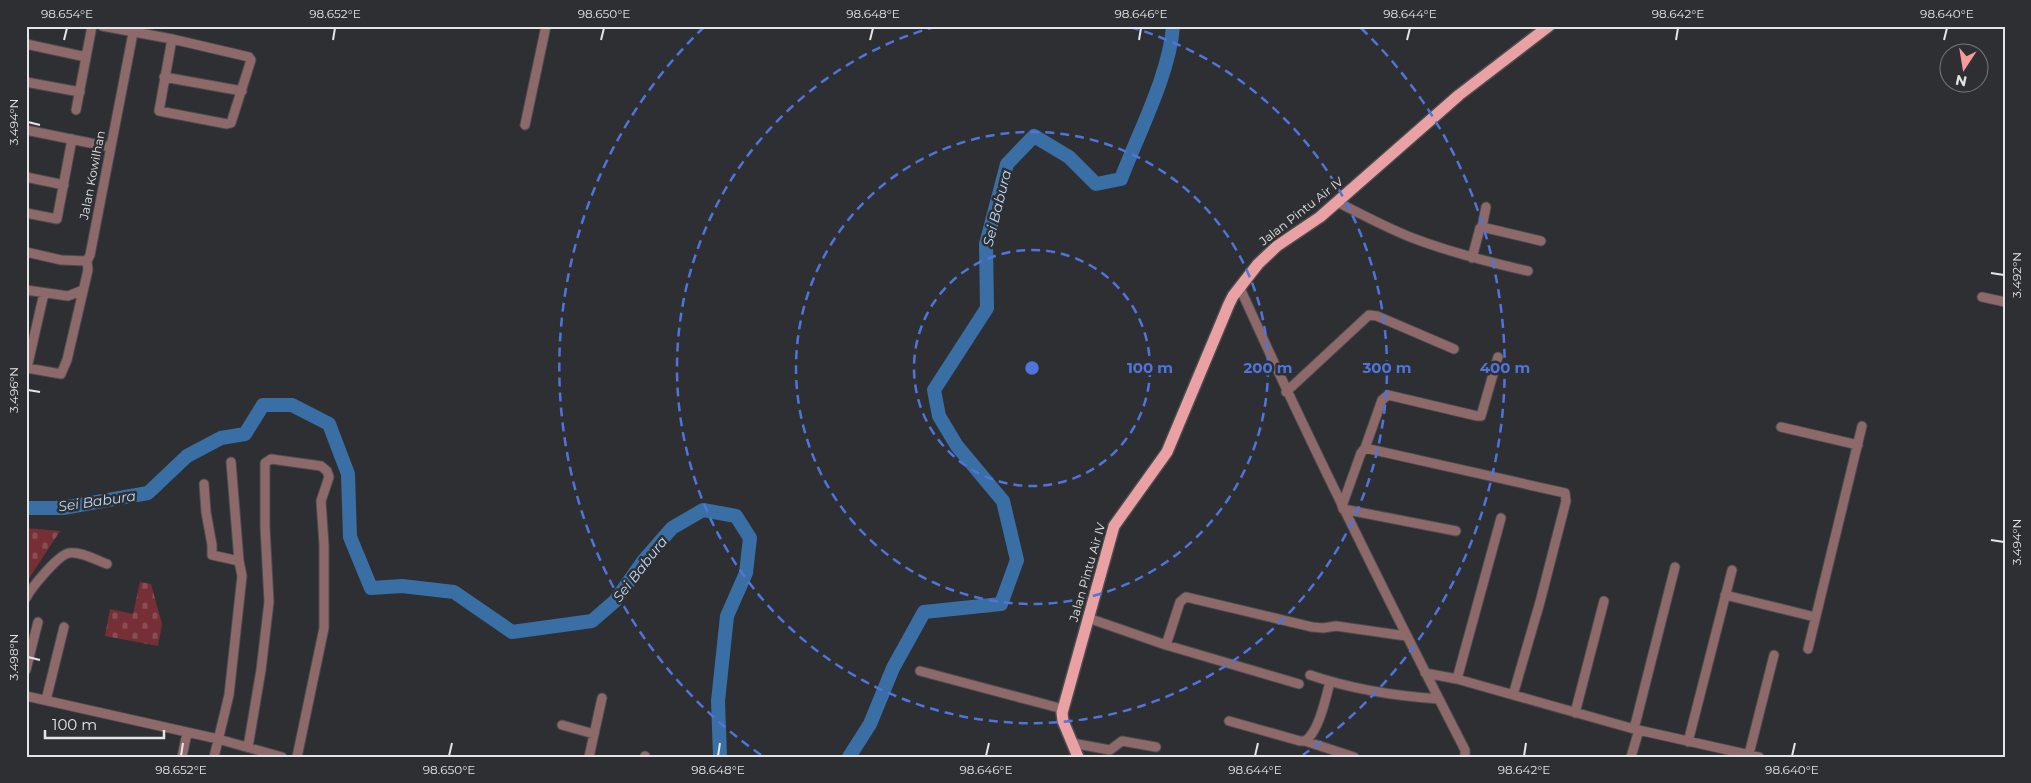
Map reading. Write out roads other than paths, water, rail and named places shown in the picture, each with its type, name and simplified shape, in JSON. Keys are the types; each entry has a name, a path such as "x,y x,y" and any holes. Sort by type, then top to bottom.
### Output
{"main road":[{"name":"Jalan Pintu Air IV","path":"1078,757 1062,721 1063,709 1114,526 1167,452 1229,304 1258,264 1277,246 1320,217 1459,95 1549,26"}],"street":[{"path":"76,110 92,26"},
{"path":"102,26 172,39 249,57 251,60 233,120 227,124 159,111 172,39"},
{"path":"525,125 546,26"},
{"name":"Jalan Kowilhan","path":"27,368 58,374 64,372 88,270 87,261 90,255 133,33"},
{"path":"26,44 86,57"},
{"path":"164,77 242,91"},
{"path":"26,82 80,92"},
{"path":"26,130 110,147"},
{"path":"26,213 56,220 72,139"},
{"path":"26,177 64,185"},
{"path":"1337,202 1411,237 1472,258 1528,271"},
{"path":"1472,258 1486,207"},
{"path":"1482,227 1541,241"},
{"path":"26,252 61,260 87,261"},
{"path":"1240,288 1286,392 1406,636 1465,750 1464,757"},
{"path":"26,290 68,296 83,290"},
{"path":"27,368 44,294"},
{"path":"1982,297 2005,302"},
{"path":"1286,392 1372,314 1454,349"},
{"path":"1343,507 1361,453 1366,448 1382,400 1388,395 1481,416 1498,357"},
{"path":"1808,649 1862,426"},
{"path":"1781,427 1858,445"},
{"path":"1366,448 1565,494 1566,501 1557,538 1513,695"},
{"path":"248,747 261,670 269,602 265,527 265,463 271,459 321,466 327,471 329,477 322,501 325,572 324,628 297,757"},
{"path":"214,757 229,695 240,610 242,576 239,562 231,462"},
{"path":"204,484 212,556 239,562"},
{"path":"1343,507 1456,531"},
{"path":"1457,679 1501,518"},
{"path":"26,598 52,566 66,554 75,553 107,564"},
{"path":"1631,757 1675,567"},
{"path":"1688,742 1732,570"},
{"path":"1726,595 1815,617"},
{"path":"1166,645 1180,602 1186,597 1312,627 1336,626 1406,636"},
{"path":"1575,713 1604,601"},
{"path":"1088,618 1166,645 1299,684"},
{"path":"26,670 38,622"},
{"path":"46,700 64,627"},
{"path":"1748,754 1774,655"},
{"path":"920,672 1063,709"},
{"path":"1425,673 1457,679 1636,729 1759,757"},
{"path":"1310,675 1330,682 1404,696 1439,699"},
{"path":"1305,741 1311,737 1330,682"},
{"path":"26,696 218,739 277,756"},
{"path":"589,757 602,698"},
{"path":"1229,721 1305,741 1354,757"},
{"path":"562,725 594,734"},
{"path":"182,757 187,733"},
{"path":"1072,743 1110,750 1122,741 1156,747"}],"waterway":[{"name":"Sei Babura","path":"849,757 870,724 893,668 924,612 1001,604 1017,560 1003,501 957,446 939,416 934,390 987,308 986,244 1007,164 1034,136 1069,157 1096,184 1121,179 1160,83 1171,44 1173,26"},
{"name":"Sei Babura","path":"26,508 63,508 148,493 187,456 221,438 245,434 263,405 292,405 329,424 348,474 350,537 371,588 402,586 454,592 512,632 592,621 615,601 644,560 672,528 703,510 736,516 750,538 746,573 727,616 718,701 720,757"}]}
